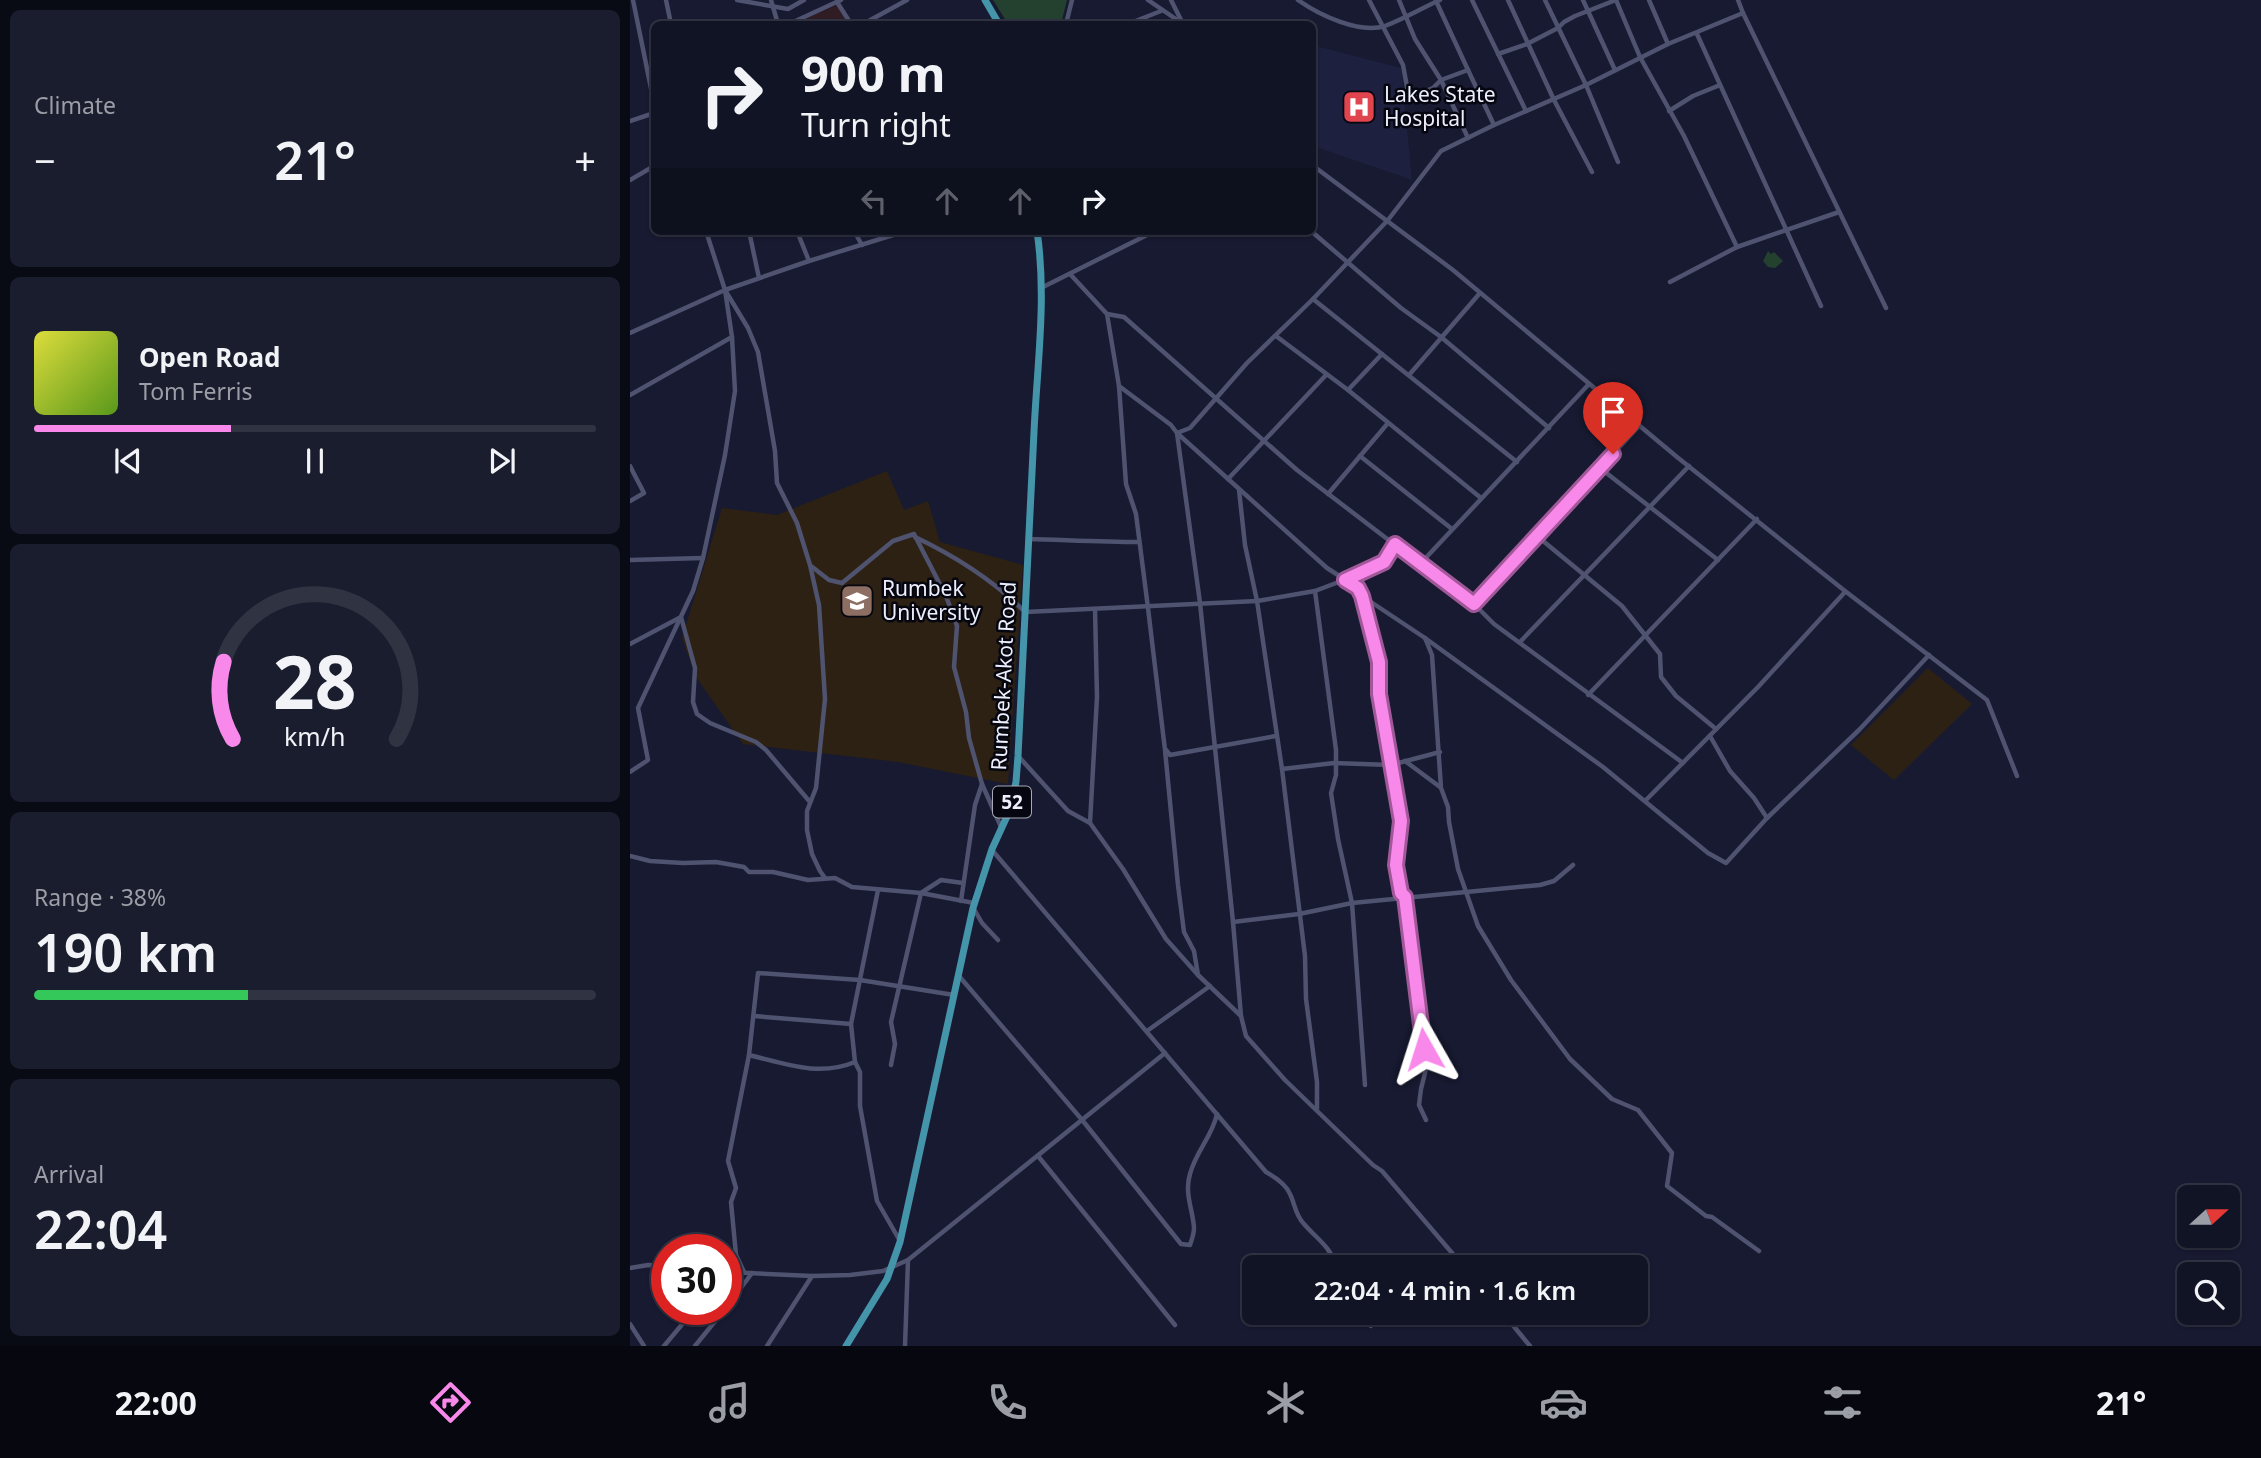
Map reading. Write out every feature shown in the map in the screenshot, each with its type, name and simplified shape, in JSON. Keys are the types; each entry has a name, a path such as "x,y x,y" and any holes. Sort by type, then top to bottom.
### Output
{"main road":[{"path":"985,0 997,21"},
{"name":"Rumbek-Akot Road","path":"846,1346 871,1308 901,1242 974,906 992,849 1014,796 1042,322 1041,257 1038,235"}],"street":[{"path":"634,0 651,88"},
{"path":"666,0 670,21"},
{"path":"737,0 772,2 788,9 804,0"},
{"path":"868,21 907,0"},
{"path":"1067,21 1072,0"},
{"path":"1148,0 1178,21"},
{"path":"1178,0 1171,1 1181,21"},
{"path":"1298,0 1314,11 1368,28 1383,27 1437,1 1494,125"},
{"path":"1370,0 1403,65 1409,98 1433,88 1441,80 1468,70"},
{"path":"1399,0 1415,38 1441,80 1468,138"},
{"path":"1472,0 1526,111"},
{"path":"1508,0 1591,172"},
{"path":"1545,0 1586,85 1618,162"},
{"path":"1583,0 1615,70"},
{"path":"1498,54 1527,44 1564,22 1616,0 1640,57 1684,136 1737,247"},
{"path":"1649,0 1668,44"},
{"path":"1738,0 1886,308"},
{"path":"796,21 839,1 849,21"},
{"path":"772,2 777,21"},
{"path":"1136,21 1161,11"},
{"path":"1177,433 1189,428 1217,400 1231,380 1349,262 1388,220 1441,151 1586,85 1668,44 1743,13"},
{"path":"1697,34 1821,306"},
{"path":"1669,111 1693,96 1720,85"},
{"path":"630,121 651,114"},
{"path":"1316,167 1480,293 1639,426 1845,592 1987,699 2017,776"},
{"path":"630,180 651,168"},
{"path":"1670,282 1737,247 1839,212"},
{"path":"630,772 648,760 638,708 693,591 723,468 735,391 732,337 725,290 707,235"},
{"path":"750,235 759,278"},
{"path":"799,235 809,261"},
{"path":"856,235 862,245"},
{"path":"630,333 725,290 893,235"},
{"path":"1041,288 1147,235"},
{"path":"1316,235 1549,428"},
{"path":"1070,274 1107,314 1119,386 1126,484 1136,514 1148,608 1184,932 1194,951 1198,975"},
{"path":"725,290 748,328 758,352 775,451 777,483 797,523 819,605 825,689 816,788 807,811 807,830 812,855 825,878"},
{"path":"1409,375 1480,293"},
{"path":"1313,299 1517,462"},
{"path":"1107,314 1124,317 1328,494 1474,604 1494,624 1682,763"},
{"path":"1276,336 1348,390 1481,498"},
{"path":"630,395 732,337"},
{"path":"1348,390 1382,354"},
{"path":"1228,479 1326,375"},
{"path":"1420,564 1590,384"},
{"path":"1119,386 1171,425 1326,568 1358,588 1362,596 1379,662 1379,694 1401,821 1396,865 1401,893 1405,897 1427,1065 1419,1105 1426,1119"},
{"path":"1328,494 1388,423"},
{"path":"1474,604 1639,426"},
{"path":"1177,433 1200,603 1241,1016 1246,1036 1317,1111 1382,1171 1454,1255"},
{"path":"1360,456 1452,529"},
{"path":"630,466 644,493 630,501"},
{"path":"1520,642 1689,466"},
{"path":"1600,468 1718,560"},
{"path":"1239,489 1245,545 1257,601 1282,769 1317,1082 1317,1111"},
{"path":"1588,695 1757,519"},
{"path":"810,565 829,580 842,583 893,541 914,534 1007,594 1025,612 1095,610 1257,601 1315,591 1384,562 1395,544"},
{"path":"1537,536 1622,606 1660,654 1661,677 1676,696 1716,729"},
{"path":"915,537 946,596 957,626 954,667 966,712 969,738 982,784 1002,828"},
{"path":"1029,539 1139,542"},
{"path":"630,560 703,558"},
{"path":"1315,591 1336,750 1336,775 1331,793 1352,903 1365,1085"},
{"path":"1645,801 1758,687 1845,592"},
{"path":"1362,596 1425,638 1603,767 1708,853 1726,863 1767,818 1859,730 1929,655"},
{"path":"1090,823 1097,697 1095,610"},
{"path":"681,617 695,668 693,702 697,714 710,723 756,742 766,750 810,803"},
{"path":"630,643 681,617"},
{"path":"1425,638 1432,655 1441,788 1448,807 1448,822 1458,869 1478,926 1511,980 1570,1059 1612,1099 1638,1110 1672,1153 1667,1186 1759,1251"},
{"path":"1165,750 1170,755 1178,755 1276,736"},
{"path":"1710,736 1730,771 1754,798 1767,818"},
{"path":"1282,769 1334,764 1391,765 1440,752"},
{"path":"1018,756 1068,811 1090,823 1167,939 1198,975 1241,1016"},
{"path":"1404,761 1441,788"},
{"path":"961,901 975,805 982,784"},
{"path":"992,849 1266,1172 1278,1178 1290,1192 1294,1209 1304,1225 1321,1239 1332,1255"},
{"path":"630,856 650,861 716,862 744,867 753,873 773,872 808,880 835,878 852,887 921,893 961,901 974,906 982,923 998,940"},
{"path":"1233,922 1299,914 1352,903 1547,883 1573,865"},
{"path":"891,1065 895,1044 891,1022 921,893 941,880 963,883"},
{"path":"878,890 851,1024 855,1062 860,1072 860,1106 877,1200 901,1242"},
{"path":"955,995 860,980 758,972 749,1055 728,1161 736,1188 731,1202 736,1255 744,1272 812,1276 883,1271 908,1260 1166,1053"},
{"path":"959,976 1083,1121 1181,1244 1190,1245 1194,1230 1188,1200 1189,1175 1212,1133 1217,1113"},
{"path":"1147,1031 1210,986"},
{"path":"754,1016 851,1024"},
{"path":"749,1055 807,1069 831,1070 855,1062"},
{"path":"1038,1156 1175,1325"},
{"path":"905,1346 908,1260"},
{"path":"630,1268 651,1265"},
{"path":"742,1288 753,1273"},
{"path":"767,1346 812,1276"},
{"path":"630,1324 644,1346"},
{"path":"664,1346 682,1325"},
{"path":"695,1346 713,1325"},
{"path":"1513,1325 1530,1346"}],"shaded area":[{"path":"837,5 846,21 801,21"},
{"name":"Lakes State Hospital","path":"1316,46 1401,68 1412,180 1316,147"},
{"name":"Rumbek University","path":"887,471 904,510 928,501 940,542 1023,565 1008,784 898,762 743,744 696,677 682,638 722,508 777,515"},
{"path":"1928,668 1972,704 1894,780 1851,745"}],"green space":[{"path":"993,0 1067,0 1062,21 1006,21"},
{"path":"1768,251 1771,254 1774,252 1783,261 1775,268 1768,267 1763,261"}],"place":[{"name":"Lakes State Hospital","path":"1359,107"},
{"name":"Rumbek University","path":"857,601"}],"route":[{"path":"1424,1049 1405,897 1401,893 1396,865 1401,821 1379,694 1379,662 1362,596 1358,588 1345,580 1384,562 1395,544 1474,604 1613,454"}]}
